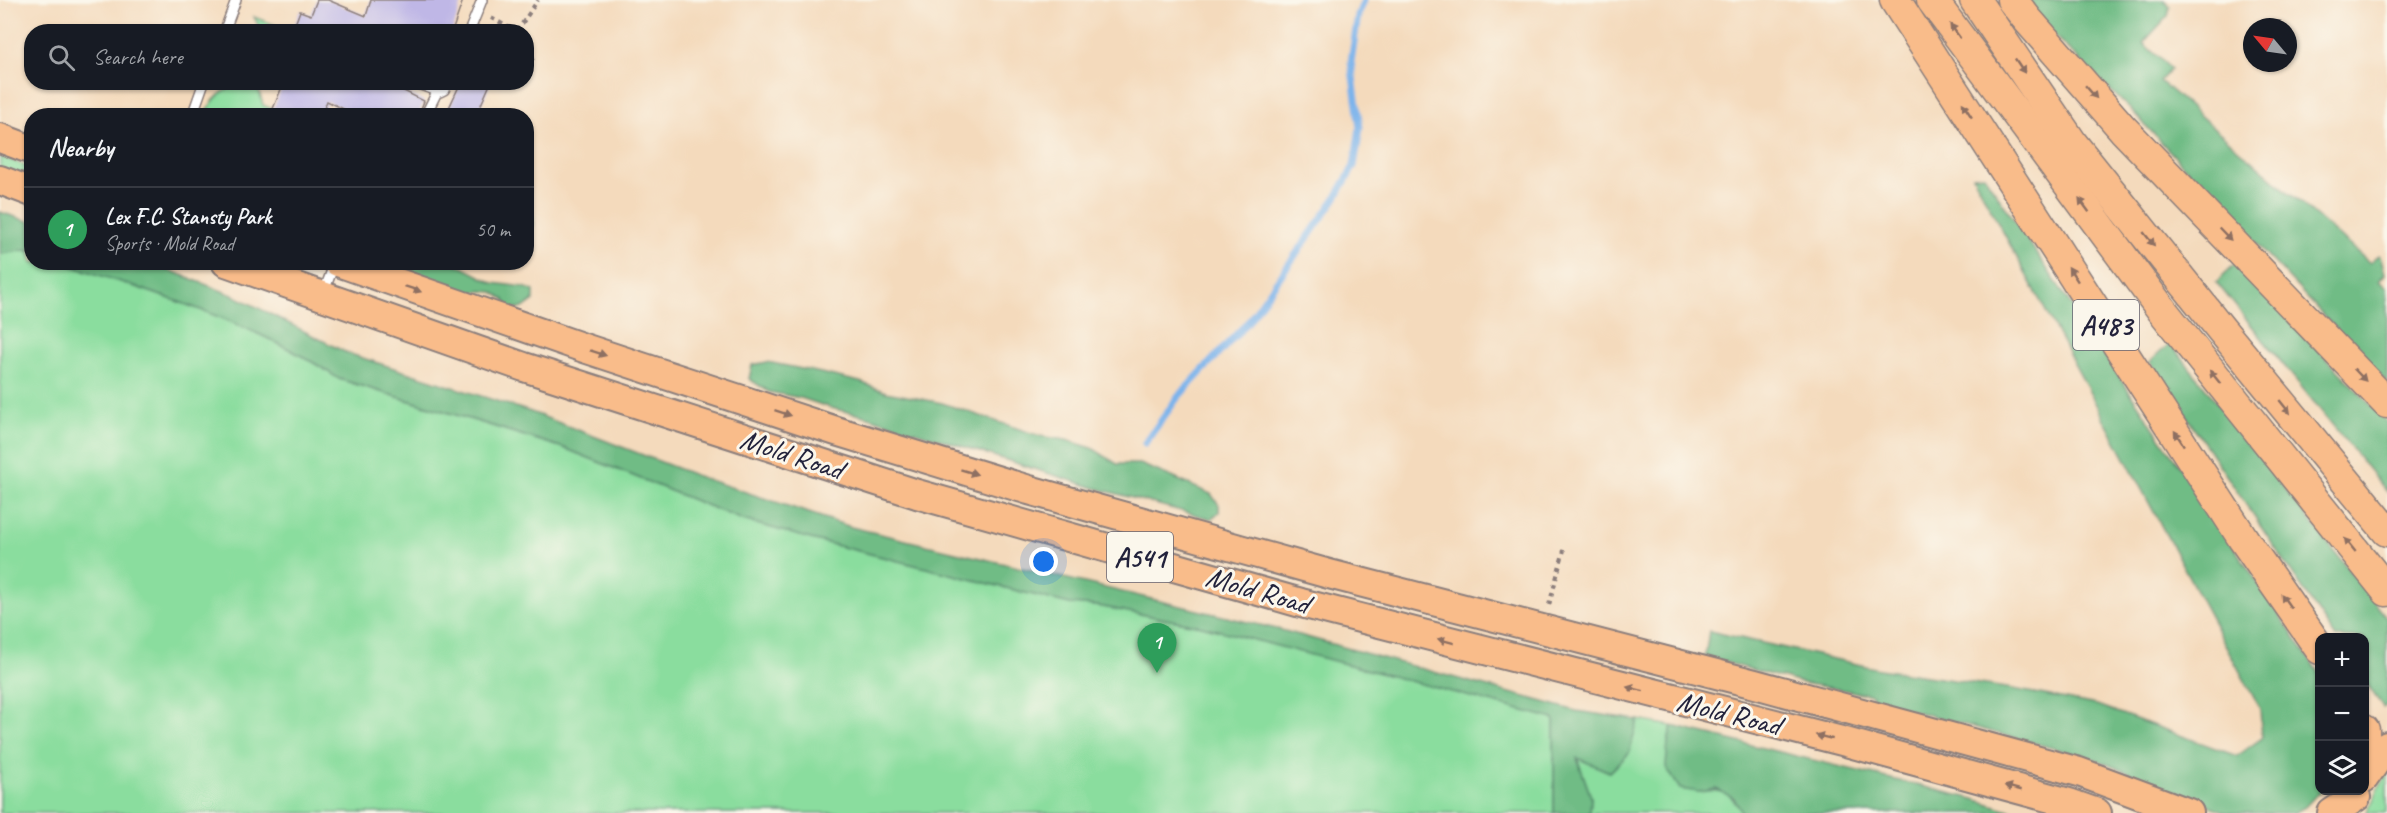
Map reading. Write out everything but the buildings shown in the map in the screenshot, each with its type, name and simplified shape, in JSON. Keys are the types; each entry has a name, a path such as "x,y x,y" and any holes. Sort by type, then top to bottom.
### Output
{"highway":[{"name":"A483","path":"1895,0 2244,540 2315,643"},
{"name":"A483","path":"1932,0 2162,310 2387,591"},
{"path":"1975,0 2072,143 2387,531"},
{"path":"2012,0 2123,129 2387,403"}],"main road":[{"path":"0,138 24,147"},
{"path":"0,180 24,189"},
{"name":"Mold Road","path":"249,270 536,370 917,494 1301,603 1539,647 2079,772 2189,813"},
{"name":"Mold Road","path":"360,270 584,348 836,431 1006,483 1318,571 1539,647 1842,741 2069,803 2097,813"},
{"path":"2369,775 2387,746"},
{"path":"2332,813 2357,795"}],"lane":[{"path":"227,24 236,0"},
{"path":"472,24 482,0"},
{"path":"195,108 201,90"},
{"path":"432,90 437,92 443,90"},
{"path":"429,108 437,92"},
{"path":"322,296 333,270"}],"path":[{"path":"522,24 538,0"},
{"path":"477,12 502,24"},
{"path":"1539,647 1564,550"}],"green space":[{"path":"2021,0 2164,0 2170,6 2168,16 2143,43 2171,69 2160,81 2370,263 2378,255 2381,258 2385,274 2379,281 2387,288 2387,383 2134,113 2030,12"},
{"path":"254,17 272,24 258,24"},
{"path":"226,90 259,90 263,105 270,108 208,108"},
{"path":"0,156 24,165 24,181 0,172"},
{"path":"1984,175 2315,668 2316,795 2305,807 2294,813 2228,813 2094,759 1872,700 1873,695 1802,683 1705,657 1709,631 1879,669 2013,689 2097,705 2237,756 2262,738 2260,709 1973,176"},
{"path":"0,212 24,220 24,250 0,254"},
{"path":"24,250 24,270 84,270 170,299 274,342 339,379 564,448 743,520 1070,604 1098,606 1202,626 1554,719 1554,813 0,813 0,254"},
{"path":"2236,263 2387,422 2387,492 2216,282"},
{"path":"84,270 169,270 235,296 347,353 531,412 700,477 851,527 1281,630 1576,711 1638,720 1629,753 1610,772 1577,758 1591,797 1590,813 1554,813 1554,719 1202,626 1098,606 1070,604 743,520 564,448 339,379 274,342 170,299"},
{"path":"411,270 468,270 493,283 524,287 534,291 534,300 523,308 510,309 504,299 493,292 480,291 464,295 417,282"},
{"path":"2170,343 2387,618 2387,705 2383,708 2369,687 2369,633 2332,633 2150,362"},
{"path":"767,362 860,382 886,392 942,403 1040,436 1066,440 1092,448 1117,464 1140,464 1211,494 1219,505 1219,512 1211,519 1095,488 869,417 801,398 769,392 749,379 752,365"},
{"path":"1638,720 1672,726 1668,742 1699,792 1720,791 1725,793 1734,800 1742,813 1590,813 1591,797 1577,758 1610,772 1629,753"},
{"path":"1672,726 1974,799 2018,813 1742,813 1734,798 1716,789 1699,792 1680,789 1666,767"},
{"path":"2387,771 2387,813 2367,813"}],"waterway":[{"path":"1145,443 1178,397 1248,322 1335,199 1354,166 1360,128 1351,62 1358,15 1364,0"}],"place":[{"name":"Lex F.C. Stansty Park","path":"1157,673"}]}
